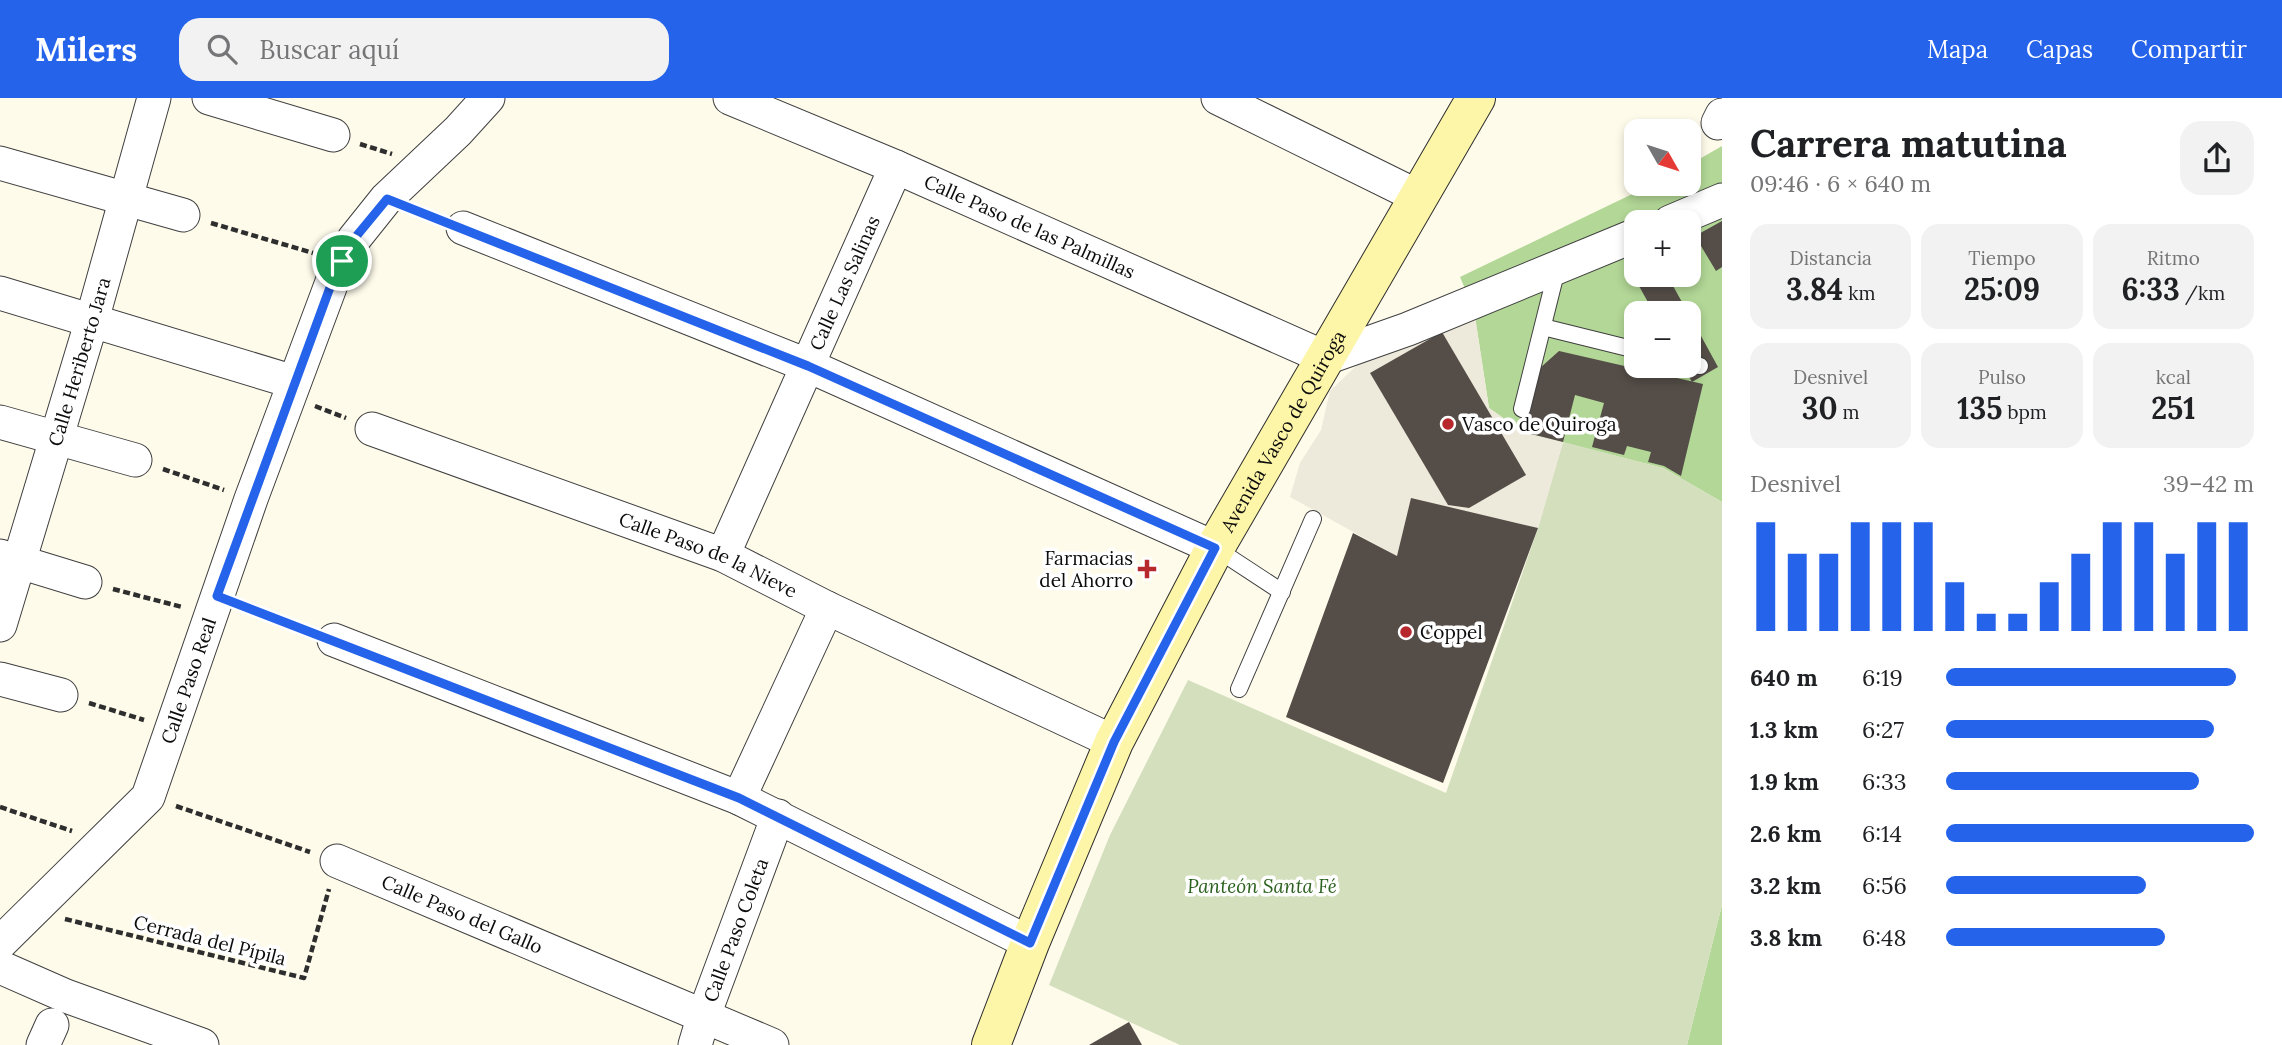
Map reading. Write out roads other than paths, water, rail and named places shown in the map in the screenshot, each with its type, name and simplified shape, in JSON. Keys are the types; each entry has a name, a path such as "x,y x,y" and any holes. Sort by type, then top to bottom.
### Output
{"main road":[{"name":"Avenida Vasco de Quiroga","path":"991,1045 1030,943 1114,742 1215,548 1476,98"}],"street":[{"name":"Calle Heriberto Jara","path":"0,625 9,559 55,438 92,320 153,98"},
{"path":"209,98 332,135"},
{"name":"Calle Paso Real","path":"0,943 148,797 291,388 342,261 354,239 387,199 488,98"},
{"name":"Calle Paso de las Palmillas","path":"730,98 896,167 1326,358"},
{"path":"1218,98 1419,197"},
{"path":"0,163 183,215"},
{"name":"Calle Las Salinas","path":"723,555 896,167"},
{"path":"1698,210 1722,200"},
{"path":"463,228 808,366 1215,548"},
{"path":"1326,358 1408,329 1624,240"},
{"path":"0,293 92,320 291,388"},
{"path":"0,422 135,460"},
{"name":"Calle Paso de la Nieve","path":"372,429 723,555 827,608 1114,742"},
{"path":"9,559 85,582"},
{"path":"739,798 827,608"},
{"path":"334,640 739,798 1030,943"},
{"path":"0,679 61,695"},
{"name":"Calle Paso Coleta","path":"700,1030 778,816"},
{"name":"Calle Paso del Gallo","path":"337,862 700,1030 772,1045"},
{"path":"0,967 54,1022 202,1045"}],"lane":[{"path":"1522,409 1558,266"},
{"path":"1542,327 1624,347"},
{"path":"1239,689 1313,519"},
{"path":"1215,548 1282,592"}],"place":[{"name":"Vasco de Quiroga","path":"1448,424"},
{"name":"Farmacias del Ahorro","path":"1147,569"},
{"name":"Coppel","path":"1406,632"}],"park label":[{"name":"Panteón Santa Fé","path":"1262,886"}]}
